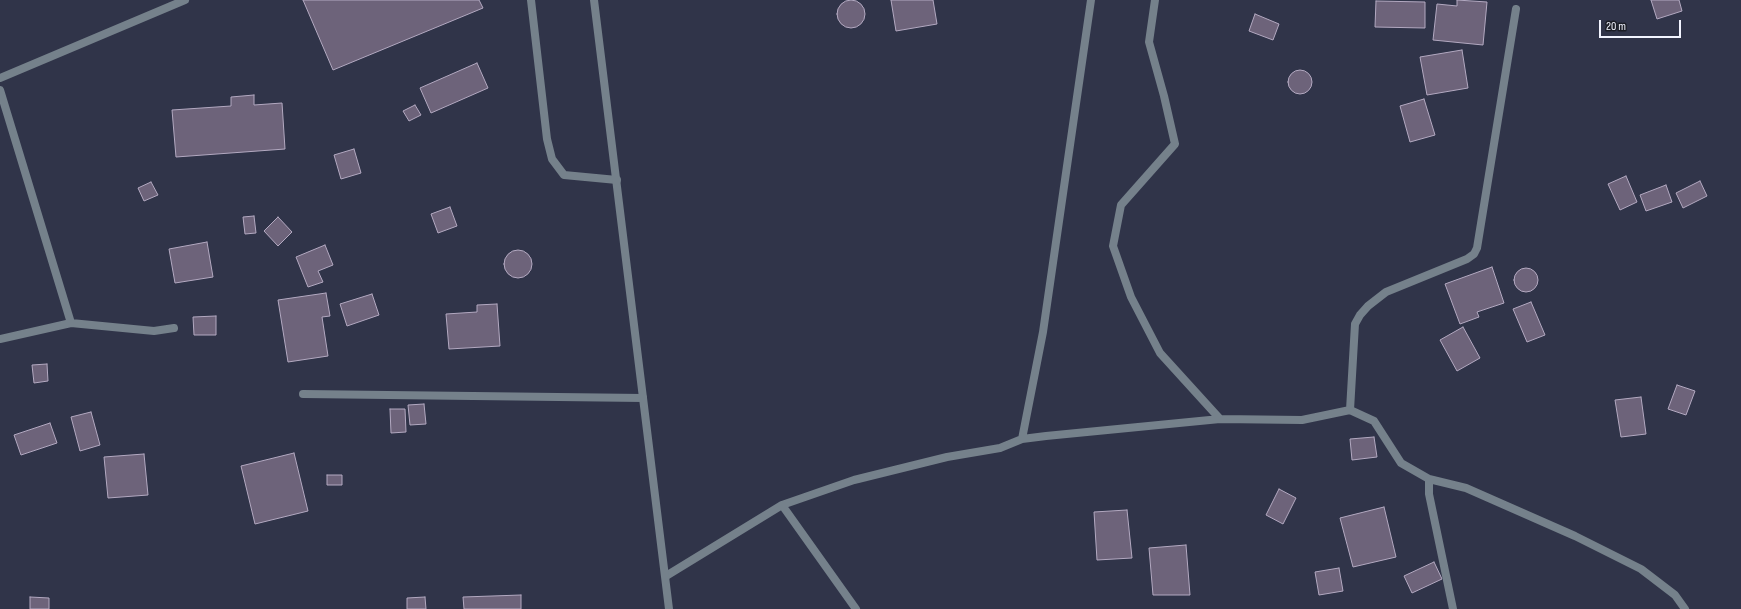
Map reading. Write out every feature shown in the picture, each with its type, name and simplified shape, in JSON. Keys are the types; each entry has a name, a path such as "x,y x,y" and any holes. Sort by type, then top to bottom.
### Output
{"street":[{"path":"0,78 185,0"},
{"path":"531,0 547,139 552,159 564,175 617,180"},
{"path":"594,0 669,609"},
{"path":"1022,440 1043,332 1090,0"},
{"path":"1155,0 1149,42 1175,144 1121,205 1113,246 1130,297 1160,353 1220,418"},
{"path":"1350,410 1355,324 1360,315 1368,306 1386,292 1466,259 1474,254 1477,248 1516,9"},
{"path":"0,90 71,323"},
{"path":"0,339 71,323 154,331 174,328"},
{"path":"304,394 643,398"},
{"path":"666,576 782,505 854,480 947,458 1000,448 1022,440 1046,436 1220,418 1302,420 1350,410 1374,421 1401,463 1429,479 1466,488 1575,536 1641,568 1675,595 1685,609"},
{"path":"1429,479 1429,494 1453,609"},
{"path":"782,505 856,609"}],"building":[{"path":"303,0 479,0 483,8 333,70"},
{"path":"851,0 861,4 865,14 861,24 851,28 841,24 837,14 841,4"},
{"path":"891,0 933,0 937,24 896,31"},
{"path":"1457,0 1487,2 1483,45 1433,40 1437,4 1457,6"},
{"path":"1651,0 1679,0 1682,11 1657,19"},
{"path":"1376,1 1425,2 1425,28 1375,27"},
{"path":"1255,14 1279,24 1273,40 1249,31"},
{"path":"1462,50 1468,88 1427,95 1420,57"},
{"path":"477,63 488,88 431,113 420,88"},
{"path":"1300,70 1305,71 1311,77 1311,87 1305,93 1300,94 1295,93 1289,87 1288,82 1289,77 1295,71"},
{"path":"254,95 254,105 282,103 285,149 176,157 172,110 231,106 231,97"},
{"path":"1424,99 1435,135 1410,142 1400,106"},
{"path":"415,105 421,115 409,121 403,111"},
{"path":"354,149 361,173 341,179 334,155"},
{"path":"1626,176 1637,202 1620,210 1608,184"},
{"path":"1700,181 1707,196 1683,208 1676,193"},
{"path":"151,182 158,195 144,201 138,188"},
{"path":"1666,185 1672,202 1646,211 1640,195"},
{"path":"450,207 457,226 438,233 431,214"},
{"path":"254,216 256,233 245,234 243,217"},
{"path":"278,217 292,232 278,246 264,231"},
{"path":"207,242 213,277 175,283 169,249"},
{"path":"325,245 333,265 318,271 323,282 308,287 296,257"},
{"path":"518,250 528,254 532,264 528,274 518,278 508,274 504,264 508,254"},
{"path":"1492,267 1504,303 1477,312 1479,317 1460,324 1445,284"},
{"path":"1526,268 1534,272 1538,280 1534,288 1526,292 1518,288 1514,280 1518,272"},
{"path":"326,293 330,316 322,317 328,356 288,362 278,300"},
{"path":"372,294 379,315 347,326 340,304"},
{"path":"1531,302 1545,335 1527,342 1513,309"},
{"path":"497,304 500,346 449,349 446,314 477,312 477,305"},
{"path":"216,316 216,335 194,335 193,317"},
{"path":"1463,327 1480,358 1457,371 1440,340"},
{"path":"47,364 48,381 34,383 32,365"},
{"path":"1677,385 1695,391 1686,415 1668,409"},
{"path":"1641,397 1646,434 1621,437 1615,400"},
{"path":"424,404 426,424 410,425 408,405"},
{"path":"390,409 405,409 406,432 391,433"},
{"path":"91,412 100,445 80,451 71,417"},
{"path":"50,423 57,443 21,455 14,435"},
{"path":"1374,437 1377,457 1352,460 1350,439"},
{"path":"294,453 308,511 255,524 241,466"},
{"path":"144,454 148,495 108,498 104,457"},
{"path":"327,475 342,475 342,485 327,485"},
{"path":"1279,489 1296,498 1283,524 1266,515"},
{"path":"1384,507 1396,557 1353,567 1340,518"},
{"path":"1127,510 1132,558 1097,560 1094,512"},
{"path":"1186,545 1190,595 1153,595 1149,548"},
{"path":"1434,562 1442,579 1412,593 1404,576"},
{"path":"1339,568 1343,591 1319,595 1315,572"},
{"path":"521,595 521,609 464,609 463,597"},
{"path":"30,597 49,598 49,609 30,609"},
{"path":"425,597 426,609 407,609 407,598"}]}
